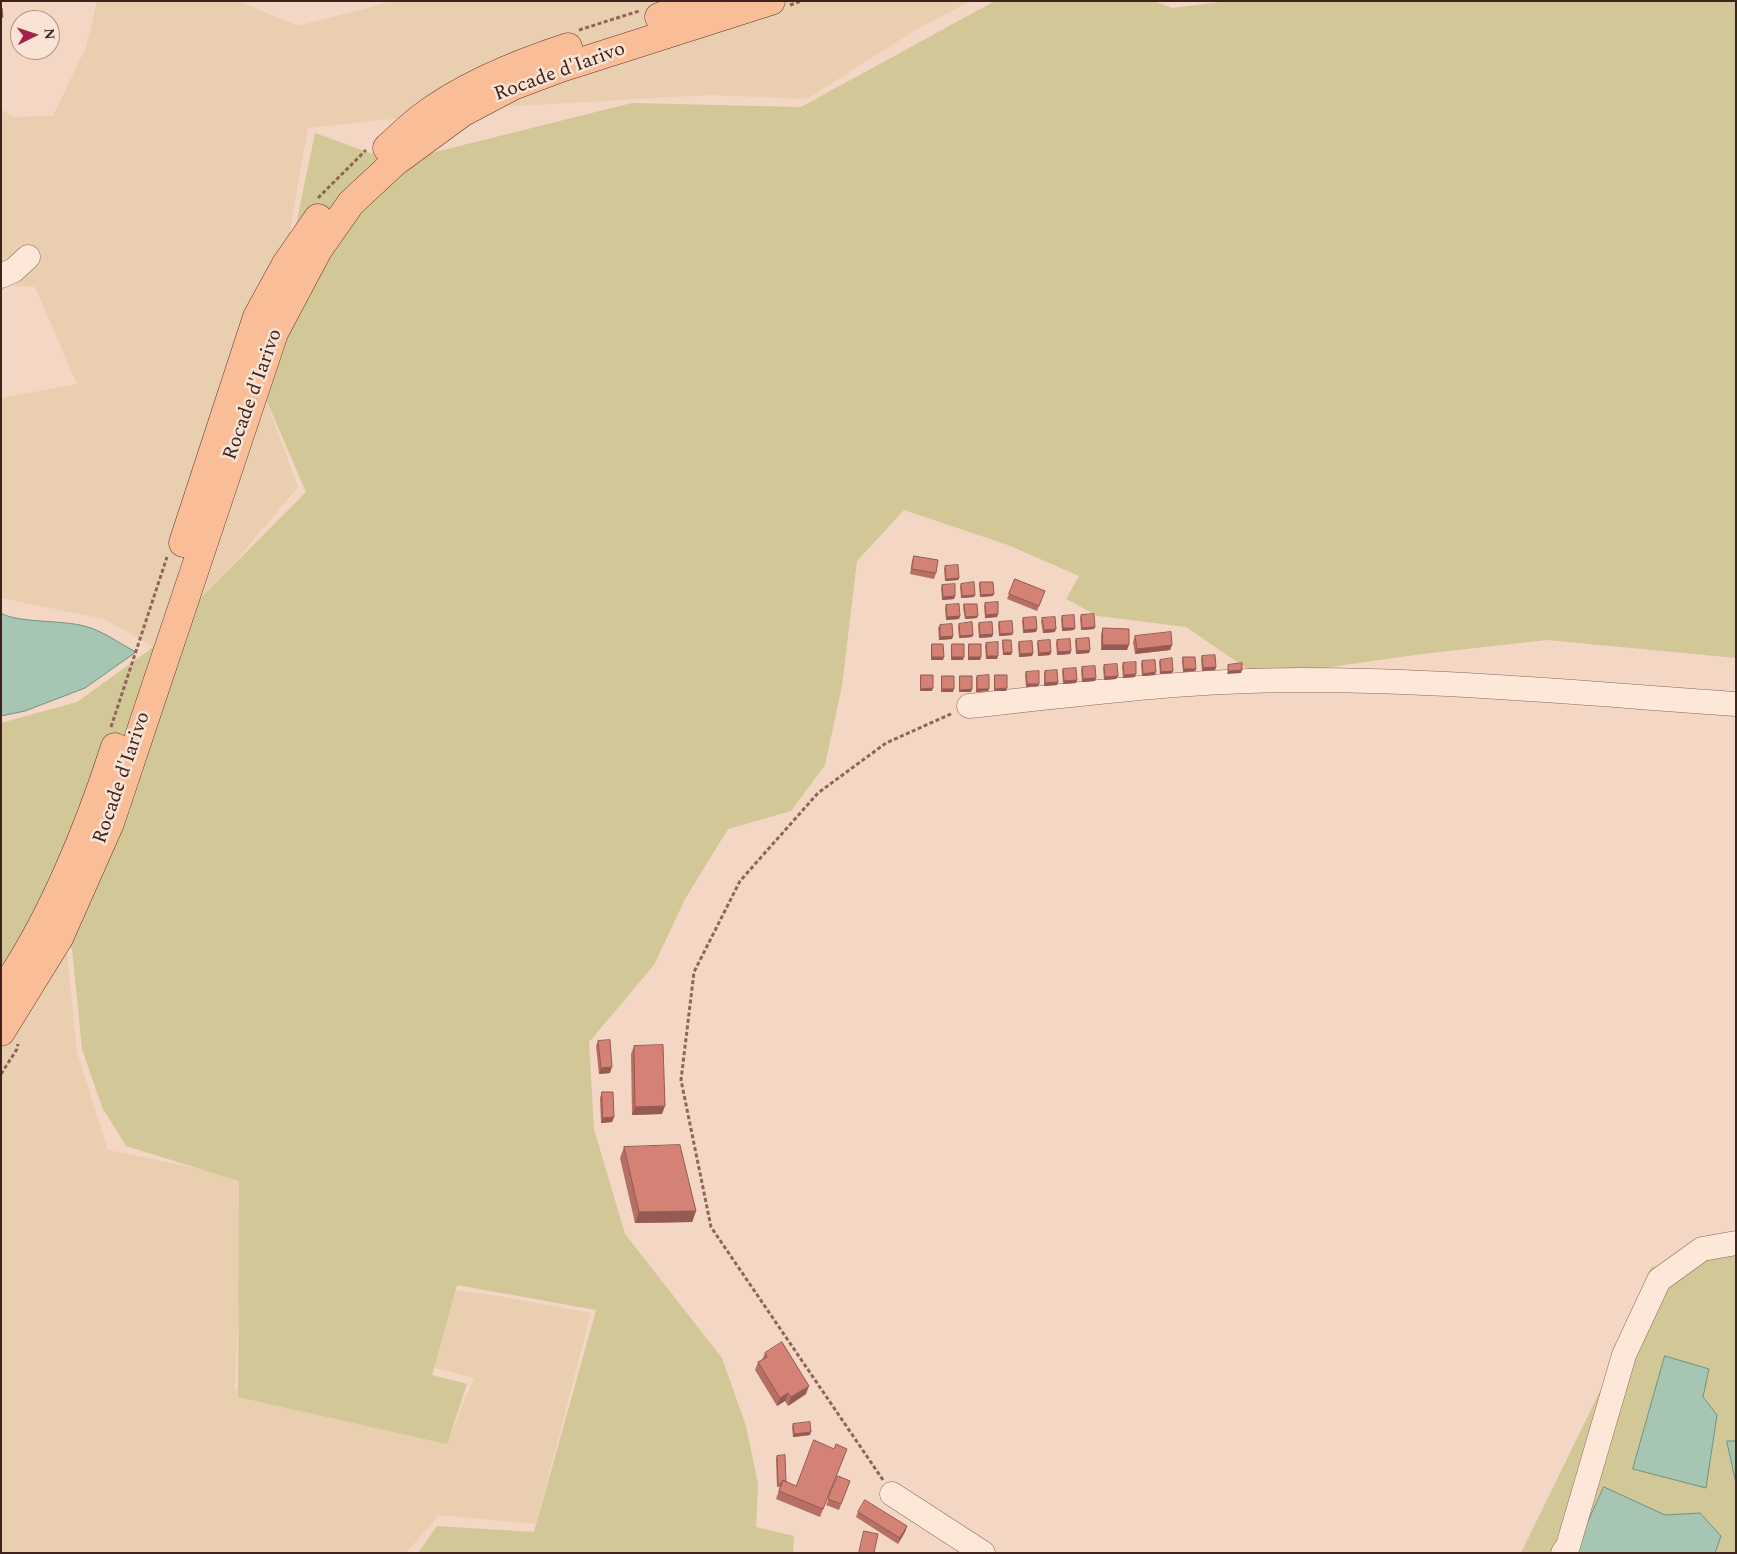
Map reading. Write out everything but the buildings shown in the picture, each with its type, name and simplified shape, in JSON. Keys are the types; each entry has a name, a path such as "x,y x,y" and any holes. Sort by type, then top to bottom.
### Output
{"main road":[{"name":"Rocade d'Iarivo","path":"1,993 44,921 107,774 257,317 286,264 322,212 367,165 422,117 475,85 525,61 708,1"},
{"name":"Rocade d'Iarivo","path":"10,1037 59,938 110,823 274,333 318,250 351,203 395,162 462,113 513,86 561,68 776,5"}],"street":[{"path":"1,276 14,270 28,257"},
{"path":"969,706 1171,684 1300,680 1516,687 1736,704"},
{"path":"1563,1553 1568,1546 1624,1355 1659,1280 1702,1250 1736,1243"},
{"path":"892,1494 983,1553"}],"path":[{"path":"776,5 802,1"},
{"path":"892,1494 711,1227 681,1080 694,972 740,881 818,793 886,744 969,706"},
{"path":"1,1074 17,1049 10,1037"}],"shaded area":[{"path":"97,1 239,1 298,26 394,1 971,1 917,29 807,99 710,95 516,106 308,128 262,390 298,487 160,651 104,619 1,598 1,398 77,384 35,287 1,285 1,109 13,117 53,116 86,47"},
{"path":"995,1 1154,1 1172,8 1228,1 1736,1 1736,658 1547,640 1422,654 1316,669 1255,674 1186,627 1098,616 1066,599 1079,576 1008,545 904,510 857,561 842,686 825,765 791,811 728,829 685,899 654,965 589,1042 594,1129 625,1234 722,1358 746,1426 758,1484 756,1527 794,1536 793,1553 418,1553 437,1526 534,1532 596,1310 457,1285 432,1375 467,1384 447,1444 238,1397 239,1181 126,1146 102,1107 82,1049 72,948 1,969 1,723 77,702 148,651 306,492 262,390 315,133 395,162 632,103 801,107"},
{"path":"1,613 28,620 75,624 91,628 136,652 85,688 25,711 1,716"},
{"path":"67,951 77,1052 108,1150 244,1178 235,1389 368,1423 449,1438 474,1378 431,1367 450,1290 493,1295 591,1313 536,1524 439,1515 406,1553 1,1553 1,973"},
{"path":"1736,1239 1736,1553 1521,1553 1605,1381 1651,1267 1707,1260"},
{"path":"1665,1356 1709,1369 1703,1397 1717,1415 1706,1488 1633,1469"},
{"path":"1727,1441 1736,1441 1736,1483"},
{"path":"1604,1487 1665,1515 1700,1513 1721,1536 1715,1553 1574,1553"}]}
